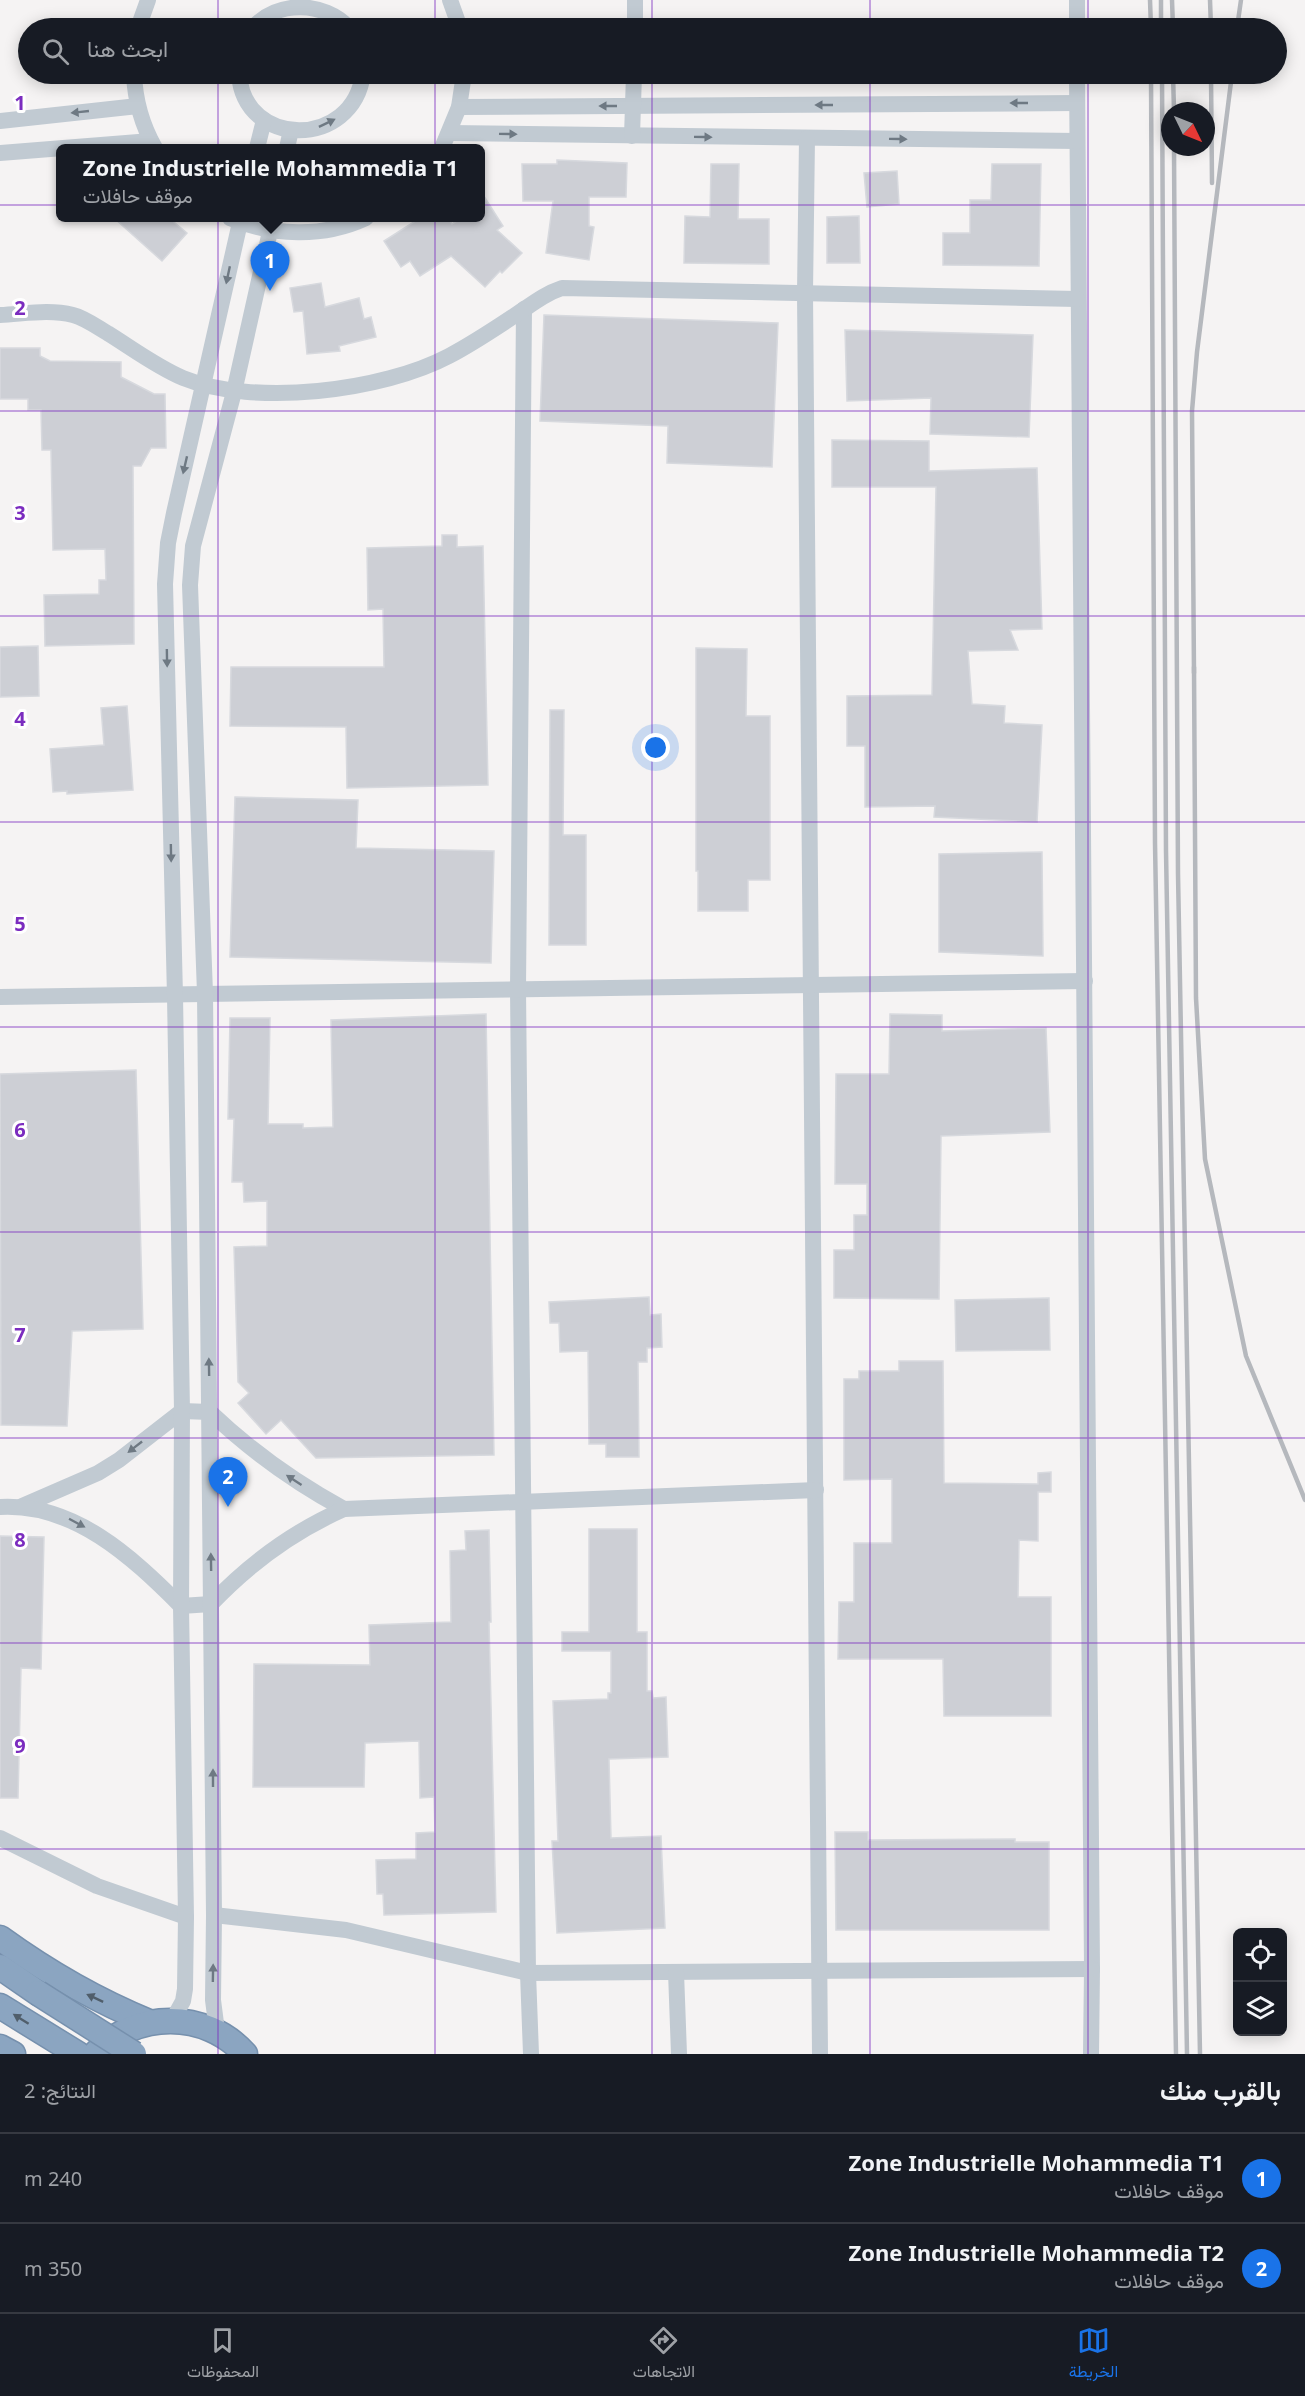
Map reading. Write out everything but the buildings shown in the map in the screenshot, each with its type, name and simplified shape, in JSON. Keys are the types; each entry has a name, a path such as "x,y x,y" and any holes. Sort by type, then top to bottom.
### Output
{"highway":[{"path":"0,1938 77,1989 160,2021 194,2023 217,2031 237,2045 245,2054"},
{"path":"0,1967 134,2054"},
{"path":"0,2006 78,2054"},
{"path":"95,2054 115,2036 160,2021"}],"lane":[{"path":"142,18 148,0"},
{"path":"450,0 456,18"},
{"path":"635,0 635,18"},
{"path":"1077,0 1077,18"},
{"path":"263,18 275,10 298,2 326,5 339,18"},
{"path":"135,84 138,106 153,144"},
{"path":"239,84 249,104 264,120 277,127 291,130 309,130 327,125 342,115 354,101 361,84"},
{"path":"462,84 459,107 446,141 632,136 1077,141"},
{"path":"632,136 633,84"},
{"path":"1077,84 1091,2054"},
{"path":"459,107 1077,103"},
{"path":"0,121 138,106"},
{"path":"258,144 264,120"},
{"path":"288,144 291,130"},
{"path":"807,138 805,293 820,2054"},
{"path":"0,153 56,150"},
{"path":"160,2021 183,2001 186,1917 181,1606 182,1411 165,584 174,513 204,385 236,222"},
{"path":"217,2031 213,2000 212,1604 205,993 190,585 193,546 234,392 271,224 297,232 325,230 352,222"},
{"path":"0,315 43,312 75,316 160,366 204,385 234,392 272,392 344,388 378,383 414,373 450,356 549,292 569,287 1077,299"},
{"path":"524,309 518,989 528,1973 534,2053"},
{"path":"0,997 1085,981"},
{"path":"22,1506 98,1473 119,1460 182,1411 210,1412 269,1463 315,1494 344,1509"},
{"path":"0,1507 22,1506 51,1511 98,1536 140,1566 181,1606 212,1604 253,1564 276,1546 297,1532 344,1509 816,1490"},
{"path":"0,1838 97,1886 186,1917"},
{"path":"214,1915 346,1930 528,1973 1092,1969"},
{"path":"676,1971 679,2054"}],"railway":[{"path":"1150,0 1151,18"},
{"path":"1161,0 1161,18"},
{"path":"1172,0 1173,18"},
{"path":"1210,0 1211,18"},
{"path":"1238,18 1241,0"},
{"path":"1151,84 1155,843 1176,2054"},
{"path":"1162,84 1166,851 1187,2054"},
{"path":"1173,84 1174,102"},
{"path":"1211,84 1212,183"},
{"path":"1194,673 1192,411 1197,352 1231,84"},
{"path":"1174,156 1178,874 1200,2054"},
{"path":"1194,667 1196,998 1205,1159 1246,1356 1305,1500"}],"place":[{"name":"Zone Industrielle Mohammedia T1","path":"270,291"},
{"name":"Zone Industrielle Mohammedia T2","path":"228,1507"}]}
